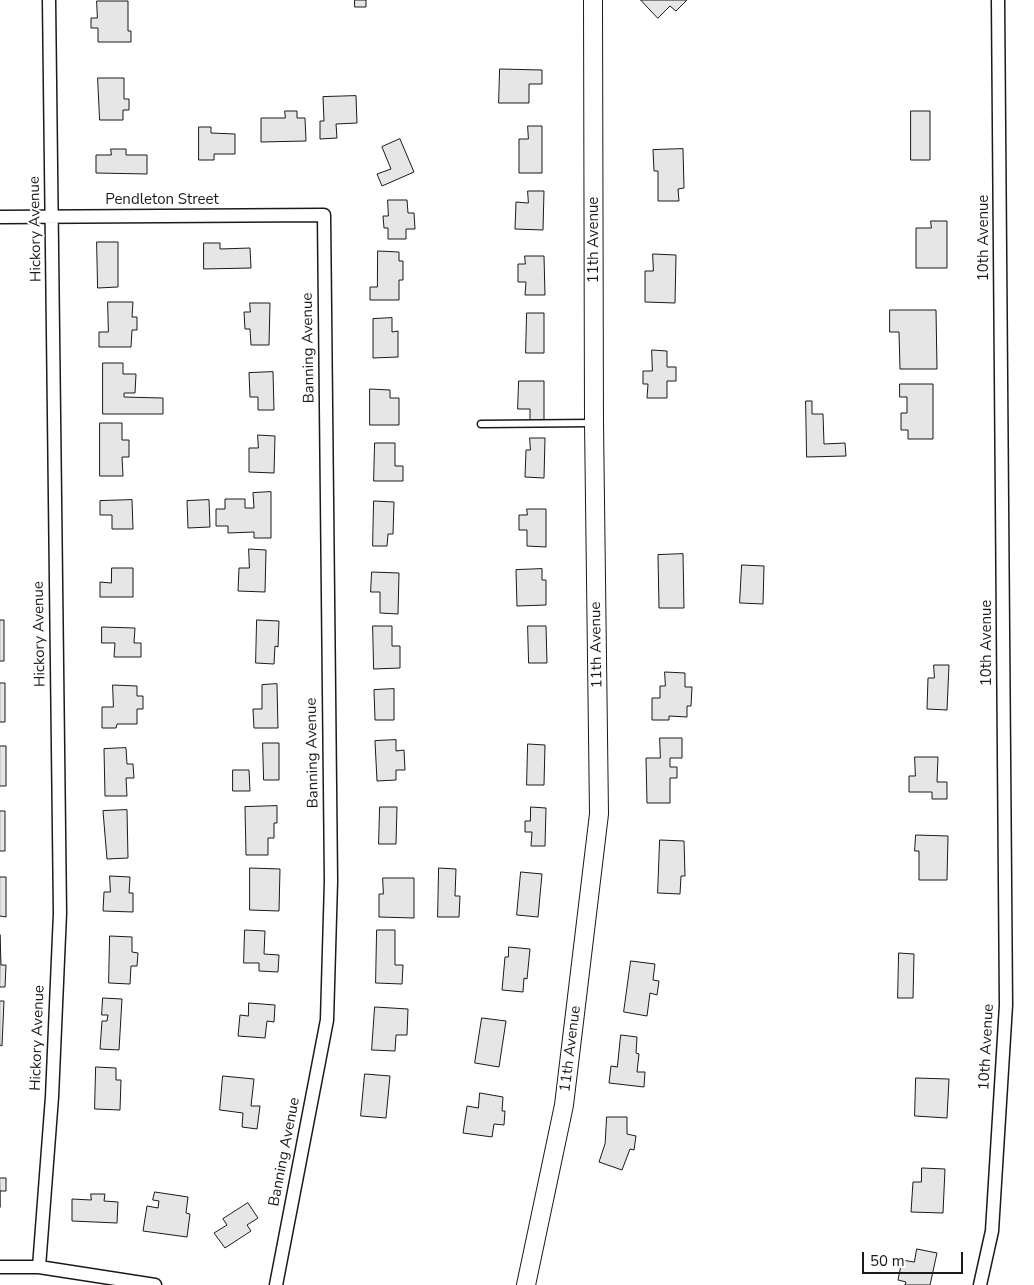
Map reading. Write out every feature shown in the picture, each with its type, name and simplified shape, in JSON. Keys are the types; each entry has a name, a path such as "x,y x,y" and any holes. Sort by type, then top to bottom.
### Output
{"main road":[{"name":"11th Avenue","path":"526,1285 564,1105 599,814 594,423 593,0"}],"street":[{"name":"Hickory Avenue","path":"39,1267 52,1097 60,913 49,0"},
{"name":"10th Avenue","path":"980,1285 992,1231 1006,1004 998,0"},
{"name":"Pendleton Street","path":"0,217 324,215"},
{"name":"Banning Avenue","path":"276,1285 327,1020 331,881 324,215"},
{"path":"0,1267 39,1267 156,1285"}],"lane":[{"path":"481,424 594,423"}],"building":[{"path":"355,0 366,0 366,7 355,7"},
{"path":"641,0 687,0 676,11 670,6 658,18"},
{"path":"97,1 128,1 128,31 131,31 131,42 98,42 98,28 91,28 91,18 97,18"},
{"path":"500,69 542,70 542,84 529,84 529,103 499,103"},
{"path":"98,78 124,78 124,99 129,99 129,110 123,110 123,120 100,120"},
{"path":"356,96 357,123 336,124 337,138 320,139 320,121 324,121 323,97"},
{"path":"285,111 297,111 297,118 305,118 306,141 261,142 261,118 285,118"},
{"path":"911,111 930,111 930,160 911,160"},
{"path":"528,126 542,126 542,173 519,173 519,139 528,139"},
{"path":"199,127 211,127 211,133 235,134 235,154 214,154 214,160 199,160"},
{"path":"400,139 414,172 382,186 377,174 391,169 382,147"},
{"path":"111,149 126,149 126,155 147,155 147,174 96,173 96,155 111,155"},
{"path":"683,149 684,188 678,189 679,201 658,201 658,171 654,171 653,150"},
{"path":"528,191 544,191 543,230 515,229 516,202 528,203"},
{"path":"388,200 407,200 408,213 414,213 415,229 406,229 406,239 388,239 388,228 384,228 383,216 388,216"},
{"path":"931,221 947,221 947,268 916,268 916,228 931,228"},
{"path":"97,242 118,242 118,287 98,288"},
{"path":"204,243 220,243 220,249 250,248 251,268 204,269"},
{"path":"378,251 399,252 399,261 403,261 403,280 399,280 399,300 370,300 370,287 377,287"},
{"path":"653,254 676,255 675,303 645,302 645,271 653,271"},
{"path":"525,256 544,256 545,295 525,295 526,282 518,282 518,264 525,264"},
{"path":"108,302 133,302 132,317 137,317 137,330 132,330 131,347 99,347 99,332 108,332"},
{"path":"250,303 270,303 269,345 251,345 250,329 245,329 244,312 250,312"},
{"path":"890,310 936,310 937,369 900,369 899,332 890,332"},
{"path":"527,313 544,313 544,353 526,353"},
{"path":"392,318 392,332 398,331 398,357 373,358 373,319"},
{"path":"652,350 667,351 667,367 676,367 676,381 667,381 667,398 647,398 648,384 643,384 643,371 652,371"},
{"path":"103,363 123,363 123,374 136,374 135,393 124,393 124,397 163,398 163,414 103,414"},
{"path":"273,372 274,410 258,410 258,397 250,397 249,373"},
{"path":"519,381 544,381 544,420 530,420 530,409 518,409"},
{"path":"900,384 933,384 933,439 908,439 908,430 901,430 901,413 907,413 907,397 900,397"},
{"path":"370,389 390,390 390,398 399,398 399,425 370,425"},
{"path":"806,401 812,401 812,414 823,414 824,444 845,443 846,456 807,457"},
{"path":"100,423 122,423 122,440 129,440 129,457 122,457 123,476 100,476"},
{"path":"258,435 275,436 274,473 249,472 249,448 258,448"},
{"path":"530,438 545,438 544,478 525,477 526,450 530,450"},
{"path":"375,443 395,443 395,466 403,466 403,481 374,481"},
{"path":"271,492 271,538 254,538 254,532 228,533 228,526 216,526 216,509 225,509 225,499 245,499 245,508 254,508 253,493"},
{"path":"132,500 133,529 112,529 112,515 100,515 100,501"},
{"path":"209,500 210,527 188,528 187,501"},
{"path":"374,501 394,502 393,534 388,534 387,546 373,546"},
{"path":"527,509 546,509 546,547 527,546 527,530 519,530 519,515 527,515"},
{"path":"249,549 266,550 265,592 238,591 239,568 249,568"},
{"path":"683,554 684,608 659,608 658,555"},
{"path":"742,565 764,566 763,604 740,603"},
{"path":"112,568 133,568 133,597 100,597 100,582 111,583"},
{"path":"542,569 542,580 546,580 546,605 517,606 516,570"},
{"path":"372,572 399,573 398,614 380,613 380,592 371,592"},
{"path":"0,620 4,620 4,661 0,661"},
{"path":"257,620 279,621 278,647 275,646 274,664 256,663"},
{"path":"373,626 392,626 392,646 400,646 400,668 374,669"},
{"path":"528,626 546,626 547,663 529,663"},
{"path":"102,627 135,628 134,643 141,643 141,657 114,657 115,643 102,643"},
{"path":"934,665 949,665 947,710 927,709 928,678 934,678"},
{"path":"665,672 685,673 685,687 692,687 691,706 687,706 687,717 669,716 669,720 652,720 652,698 660,698 660,686 665,686"},
{"path":"0,683 5,683 5,722 0,722"},
{"path":"277,684 278,728 254,728 253,709 262,709 262,685"},
{"path":"113,685 137,686 137,696 143,696 143,709 137,709 137,724 117,724 116,728 102,728 102,707 113,707"},
{"path":"394,689 394,720 375,720 374,690"},
{"path":"660,738 682,738 682,758 670,758 670,767 677,767 677,778 670,778 670,803 647,803 646,758 660,758"},
{"path":"396,740 396,751 404,750 405,770 396,770 396,780 377,781 375,741"},
{"path":"263,743 279,743 279,780 264,780"},
{"path":"528,744 545,745 544,785 527,785"},
{"path":"0,746 6,746 6,786 0,786"},
{"path":"126,748 127,764 133,764 134,778 126,778 127,796 105,796 104,749"},
{"path":"915,757 938,757 937,782 947,782 947,799 932,799 932,792 909,792 909,776 915,776"},
{"path":"233,770 249,770 250,791 233,791"},
{"path":"277,806 277,823 274,823 274,838 268,838 268,855 246,855 245,807"},
{"path":"380,807 397,807 396,844 379,844"},
{"path":"531,807 546,808 545,846 531,846 532,832 525,832 525,821 530,821"},
{"path":"127,810 128,858 107,859 103,811"},
{"path":"0,811 5,811 5,851 0,851"},
{"path":"916,835 948,836 947,880 919,880 919,851 915,851"},
{"path":"660,840 684,841 685,876 681,876 680,894 658,893"},
{"path":"250,868 280,869 279,911 250,910"},
{"path":"439,868 456,869 455,896 460,896 459,917 438,917"},
{"path":"521,872 542,874 538,917 517,915"},
{"path":"110,876 130,877 129,893 133,893 133,912 103,911 104,892 110,892"},
{"path":"0,877 6,877 6,917 0,916"},
{"path":"383,878 414,878 414,918 379,917 379,894 383,894"},
{"path":"245,930 265,931 264,954 279,955 278,972 259,971 259,963 244,963"},
{"path":"377,930 395,930 395,965 403,965 402,984 376,983"},
{"path":"0,935 1,965 6,965 5,987 0,987"},
{"path":"110,936 132,937 132,952 138,953 137,966 131,966 130,984 109,983"},
{"path":"509,947 530,949 527,979 524,978 523,992 502,990 505,957 508,957"},
{"path":"899,953 914,954 913,998 898,998"},
{"path":"631,961 655,964 653,980 659,981 657,995 650,993 647,1016 624,1012"},
{"path":"103,998 122,999 119,1050 100,1049 102,1021 107,1021 108,1015 102,1015"},
{"path":"0,1001 4,1001 2,1046 0,1045"},
{"path":"249,1003 275,1005 274,1022 267,1021 265,1038 238,1036 240,1015 248,1016"},
{"path":"375,1007 408,1009 407,1035 396,1035 395,1051 372,1050"},
{"path":"482,1018 506,1021 499,1067 475,1063"},
{"path":"621,1035 637,1037 636,1053 639,1054 637,1072 645,1072 644,1087 609,1083 611,1066 617,1067"},
{"path":"96,1067 116,1068 116,1080 121,1080 120,1110 95,1109"},
{"path":"365,1074 390,1076 386,1118 361,1116"},
{"path":"223,1076 254,1079 251,1106 260,1106 257,1129 242,1127 243,1113 220,1110"},
{"path":"916,1078 949,1079 947,1118 915,1116"},
{"path":"480,1093 503,1097 504,1125 494,1124 492,1137 463,1133 467,1106 478,1108"},
{"path":"607,1117 627,1117 627,1134 636,1136 634,1150 630,1149 622,1170 599,1162 605,1144"},
{"path":"922,1168 945,1169 943,1213 911,1212 913,1182 921,1182"},
{"path":"0,1178 6,1178 6,1191 0,1191"},
{"path":"155,1192 188,1197 186,1213 190,1214 187,1237 143,1231 147,1206 158,1208 159,1201 153,1200"},
{"path":"91,1194 105,1194 104,1201 118,1202 117,1223 72,1221 72,1199 91,1200"},
{"path":"248,1203 258,1218 247,1225 251,1231 225,1248 214,1233 227,1225 223,1219"},
{"path":"917,1249 937,1253 930,1285 905,1285 906,1282 898,1280 902,1260 914,1262"}]}
